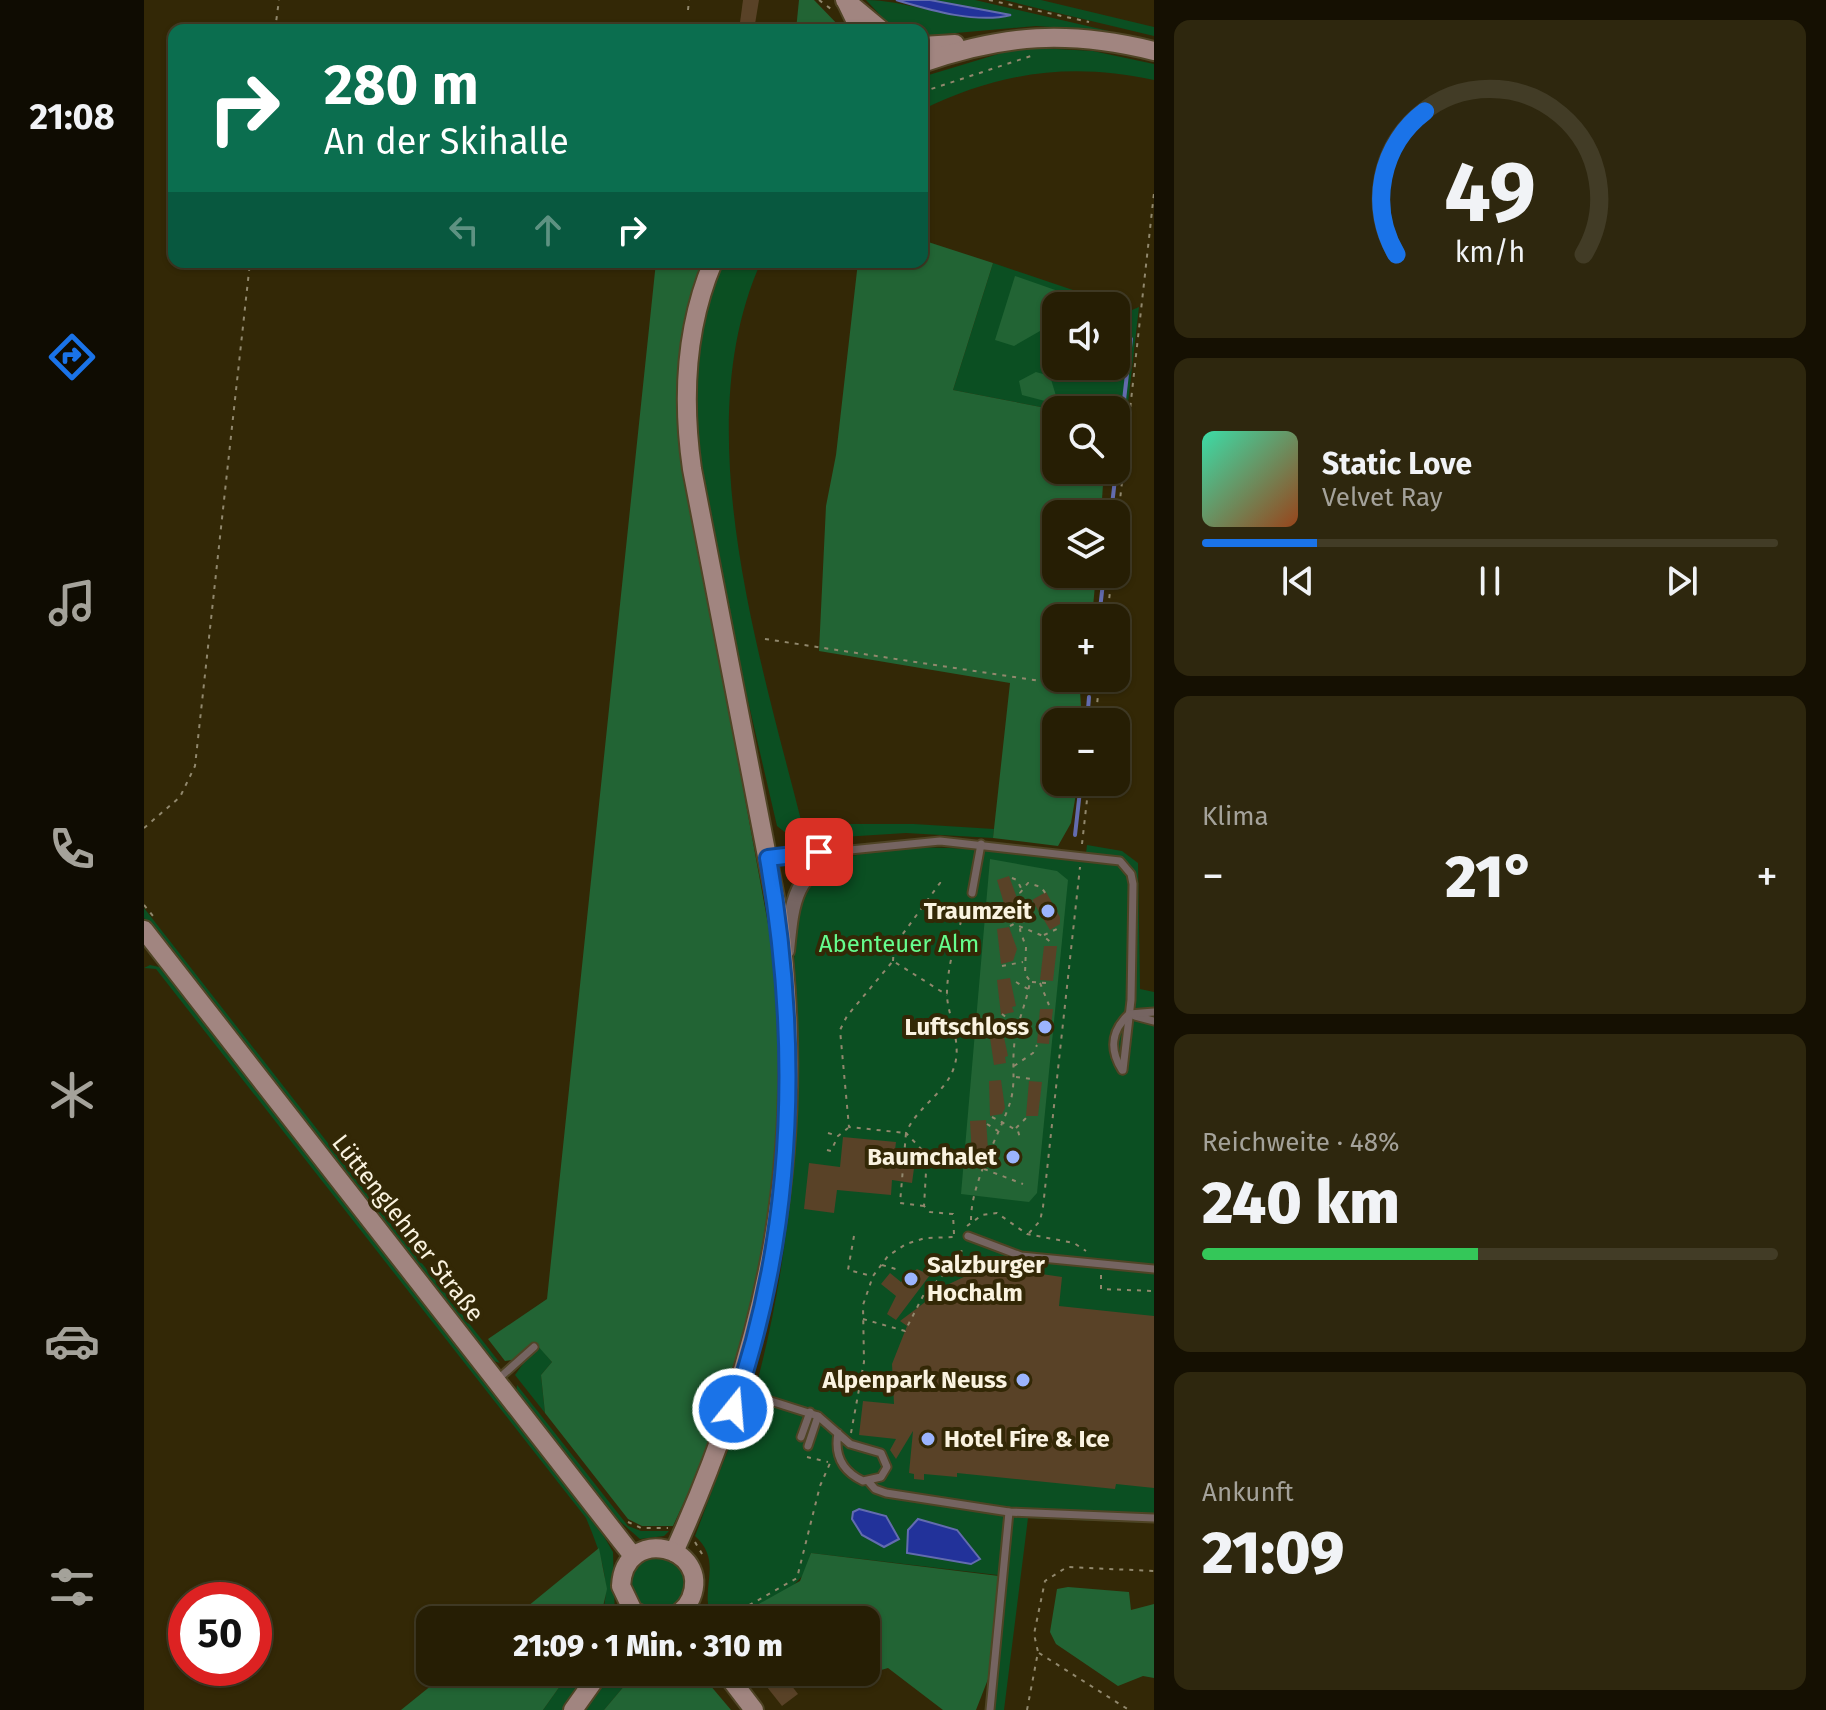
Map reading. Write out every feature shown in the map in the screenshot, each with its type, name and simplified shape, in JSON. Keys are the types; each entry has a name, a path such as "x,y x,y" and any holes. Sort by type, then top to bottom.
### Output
{"main road":[{"path":"846,1 869,24"},
{"path":"928,46 1061,36 1154,51"},
{"path":"928,61 989,42"},
{"path":"686,1606 694,1581 678,1543 739,1391 762,1305 780,1203 789,1094 785,968 768,858 696,492 686,422 689,349 697,309 711,268"},
{"name":"Lüttenglehner Straße","path":"149,924 633,1556"},
{"path":"630,1606 624,1600 621,1586 625,1567 633,1556 678,1543"},
{"path":"573,1710 590,1686"},
{"path":"736,1686 754,1710"}],"street":[{"path":"785,968 791,913 801,883 819,862 844,849"}],"lane":[{"path":"768,858 926,841 1113,858 1131,874 1129,1014 1123,1070"},
{"path":"972,893 981,844"},
{"path":"1129,1014 1154,1012"},
{"path":"1129,1014 1154,1021"},
{"path":"966,1236 1021,1256 1154,1269"},
{"path":"497,1381 534,1347"},
{"path":"739,1391 814,1414 850,1444 874,1449 886,1459 884,1474 869,1482"},
{"path":"801,1437 814,1414"},
{"path":"808,1446 814,1414"},
{"path":"838,1433 837,1455 848,1472 886,1493 1009,1512 1154,1518"},
{"path":"990,1710 1009,1512"}],"path":[{"path":"276,24 279,0"},
{"path":"688,10 689,0"},
{"path":"989,0 1090,23"},
{"path":"928,90 1034,53"},
{"path":"1120,500 1154,193"},
{"path":"144,828 180,797 195,766 249,268"},
{"path":"765,639 1042,681"},
{"path":"1027,1234 1040,1221 1043,1207 1087,796"},
{"path":"1012,878 1017,880 1022,891"},
{"path":"849,1127 840,1030 847,1016 893,961 894,946 940,883 944,885"},
{"path":"862,1319 905,1331 924,1294 962,1255 984,1161 1002,1124 1015,1077 1013,1066 1017,1034 1030,981 1025,974 1026,947 1021,928 1025,914 1019,901 1028,883 1046,894"},
{"path":"954,1237 953,1214 930,1212 924,1206 900,1203 906,1133 914,1114 941,1088 956,1062 947,995 960,920 972,893"},
{"path":"144,905 149,924"},
{"path":"1010,915 1012,925 1043,936 1053,944"},
{"path":"1043,936 1059,928"},
{"path":"893,961 947,995"},
{"path":"1002,966 1024,962"},
{"path":"1030,981 1046,983"},
{"path":"1016,982 1029,990"},
{"path":"1040,983 1049,1005"},
{"path":"1002,1014 1019,1027"},
{"path":"999,1028 1017,1034"},
{"path":"1013,1066 1033,1053 1037,1045"},
{"path":"1015,1077 1032,1079"},
{"path":"992,1117 1015,1129 1020,1138"},
{"path":"1015,1129 1027,1117"},
{"path":"987,1124 999,1132"},
{"path":"827,1150 831,1151 838,1136 849,1127 906,1133 927,1155 924,1206"},
{"path":"828,1133 838,1136"},
{"path":"975,1157 984,1161"},
{"path":"983,1168 1023,1184"},
{"path":"971,1221 997,1213 1027,1234 1074,1243 1100,1265 1101,1289 1154,1291"},
{"path":"854,1236 848,1270 873,1276"},
{"path":"850,1444 865,1352 862,1319 873,1276 896,1250 917,1240 966,1236"},
{"path":"917,1240 920,1248"},
{"path":"881,1264 899,1270"},
{"path":"748,1606 797,1578 820,1486 837,1455"},
{"path":"802,1456 830,1463"},
{"path":"627,1521 636,1527 666,1528 678,1543"},
{"path":"1027,1710 1038,1652 1034,1634 1045,1581 1053,1573 1067,1567 1154,1571"},
{"path":"1038,1652 1129,1710"}],"green space":[{"path":"799,0 814,0 837,24 797,24"},
{"path":"866,0 975,18 1009,15 930,0 975,0 1109,31 1036,26 928,35 928,24 888,24"},
{"path":"1004,0 1041,0 1154,27 1154,36"},
{"path":"1021,47 1093,51 1154,64 1154,80 1094,72 1036,74 979,87 928,107 928,75"},
{"path":"928,242 993,263 953,390 1042,407 1042,484 1103,484 1102,500 1042,500 1042,588 1095,588 1093,604 1042,604 1042,692 1080,692 1081,708 1042,708 1042,796 1076,796 1071,823 1058,846 993,838 1010,683 819,651 826,506 836,455 857,268 928,268"},
{"path":"993,263 1079,292 1042,292 1042,380 1130,380 1130,309 1139,307 1129,396 1042,396 1042,407 953,390"},
{"path":"655,268 702,268 680,355 678,432 772,946 779,1020 779,1094 775,1169 749,1316 703,1458 673,1526 642,1526 628,1519 545,1413 541,1375 552,1362 536,1344 520,1359 505,1361 488,1339 547,1299"},
{"path":"721,268 759,268 740,327 730,396 730,469 738,543 751,617 802,824 914,824 994,829 993,838 906,833 795,840 777,826 736,649 695,432 696,360 710,297"},
{"path":"1015,276 1061,292 1042,292 1042,331 1014,346 995,340"},
{"path":"1036,372 1042,374 1042,380 1051,380 1056,396 1042,396 1042,400 1022,395 1019,381"},
{"name":"Alpenpark Neuss","path":"1087,845 1122,851 1138,863 1140,989 1154,992 1154,1523 1028,1518 1004,1710 993,1710 1006,1576 811,1553 805,1573 792,1587 756,1606 709,1606 708,1556 695,1536 756,1386 782,1265 796,1112 795,940 804,891 813,877 838,861 869,852 905,848 983,850 1085,862"},
{"path":"990,859 1057,871 1068,880 1037,1193 1029,1202 961,1194"},
{"path":"144,908 500,1363 490,1360 144,918"},
{"path":"150,965 164,968 591,1514 613,1552 615,1606 604,1606 603,1568 586,1518 156,969 144,968"},
{"path":"537,1344 552,1362 541,1375 545,1413 515,1375"},
{"path":"517,1385 628,1526 641,1531 669,1531 664,1536 640,1539 607,1510 516,1394"},
{"path":"599,1548 607,1589 603,1606 528,1606"},
{"path":"811,1553 999,1576 990,1674 976,1710 943,1710 888,1668 880,1670 880,1606 755,1606 800,1581"},
{"path":"645,1558 667,1558 682,1573 682,1595 673,1606 639,1606 630,1595 630,1573"},
{"path":"1068,1587 1129,1592 1131,1610 1154,1604 1154,1678 1143,1676 1118,1686 1056,1644 1050,1632 1057,1589"},
{"path":"431,1686 560,1686 543,1710 401,1710"},
{"path":"560,1686 578,1686 562,1710 543,1710"},
{"path":"602,1686 624,1686 604,1710 583,1710"},
{"path":"624,1686 711,1686 731,1710 604,1710"}],"shaded area":[{"path":"896,0 930,0 1011,15 968,17"},
{"path":"859,1509 886,1516 899,1539 884,1547 862,1535 852,1519 853,1512"},
{"path":"918,1519 957,1530 980,1559 971,1564 907,1553 908,1530"}],"building":[{"path":"743,0 759,0 755,24 740,24"},
{"path":"1009,876 1021,909 1007,914 997,880"},
{"name":"Traumzeit","path":"1046,892 1060,917 1060,924 1050,930 1032,900"},
{"path":"1009,927 1017,949 1013,961 1001,964 997,929"},
{"path":"1044,946 1057,946 1053,981 1040,980"},
{"path":"1010,978 1016,1006 1012,1007 1014,1012 1001,1015 997,980"},
{"name":"Luftschloss","path":"1040,1009 1053,1009 1049,1044 1037,1043"},
{"path":"1002,1028 1008,1056 1005,1057 1006,1063 994,1065 989,1031"},
{"path":"1001,1080 1005,1108 1002,1114 990,1116 989,1081"},
{"path":"1029,1081 1042,1082 1038,1116 1026,1116"},
{"path":"986,1120 988,1149 985,1155 972,1156 970,1121"},
{"path":"843,1137 896,1142 894,1158 915,1161 912,1183 892,1180 891,1195 837,1190 834,1213 804,1209 809,1163 840,1167"},
{"name":"Alpenpark Neuss","path":"987,1266 1062,1277 1059,1306 1154,1316 1154,1488 1116,1484 1115,1489 957,1473 957,1477 924,1474 924,1480 914,1479 914,1474 909,1473 913,1431 896,1459 890,1450 896,1439 859,1435 863,1401 894,1404 892,1364 907,1326 900,1321 949,1284"},
{"path":"917,1269 930,1275 896,1320 887,1314 896,1296 881,1284 890,1273 901,1282"},
{"path":"766,1686 792,1686 798,1694 782,1706"}],"waterway":[{"path":"1113,500 1131,339"},
{"path":"1101,604 1102,588"},
{"path":"1088,708 1089,697"},
{"path":"1075,835 1079,796"}],"place":[{"name":"Traumzeit","path":"1048,911"},
{"name":"Luftschloss","path":"1045,1027"},
{"name":"Baumchalet","path":"1013,1157"},
{"name":"Salzburger Hochalm","path":"911,1279"},
{"name":"Alpenpark Neuss","path":"1023,1380"},
{"name":"Hotel Fire & Ice","path":"928,1439"}],"route":[{"path":"733,1409 751,1352 772,1257 787,1144 789,1033 785,968 768,858 819,852"}],"park label":[{"name":"Abenteuer Alm","path":"899,944"}]}
